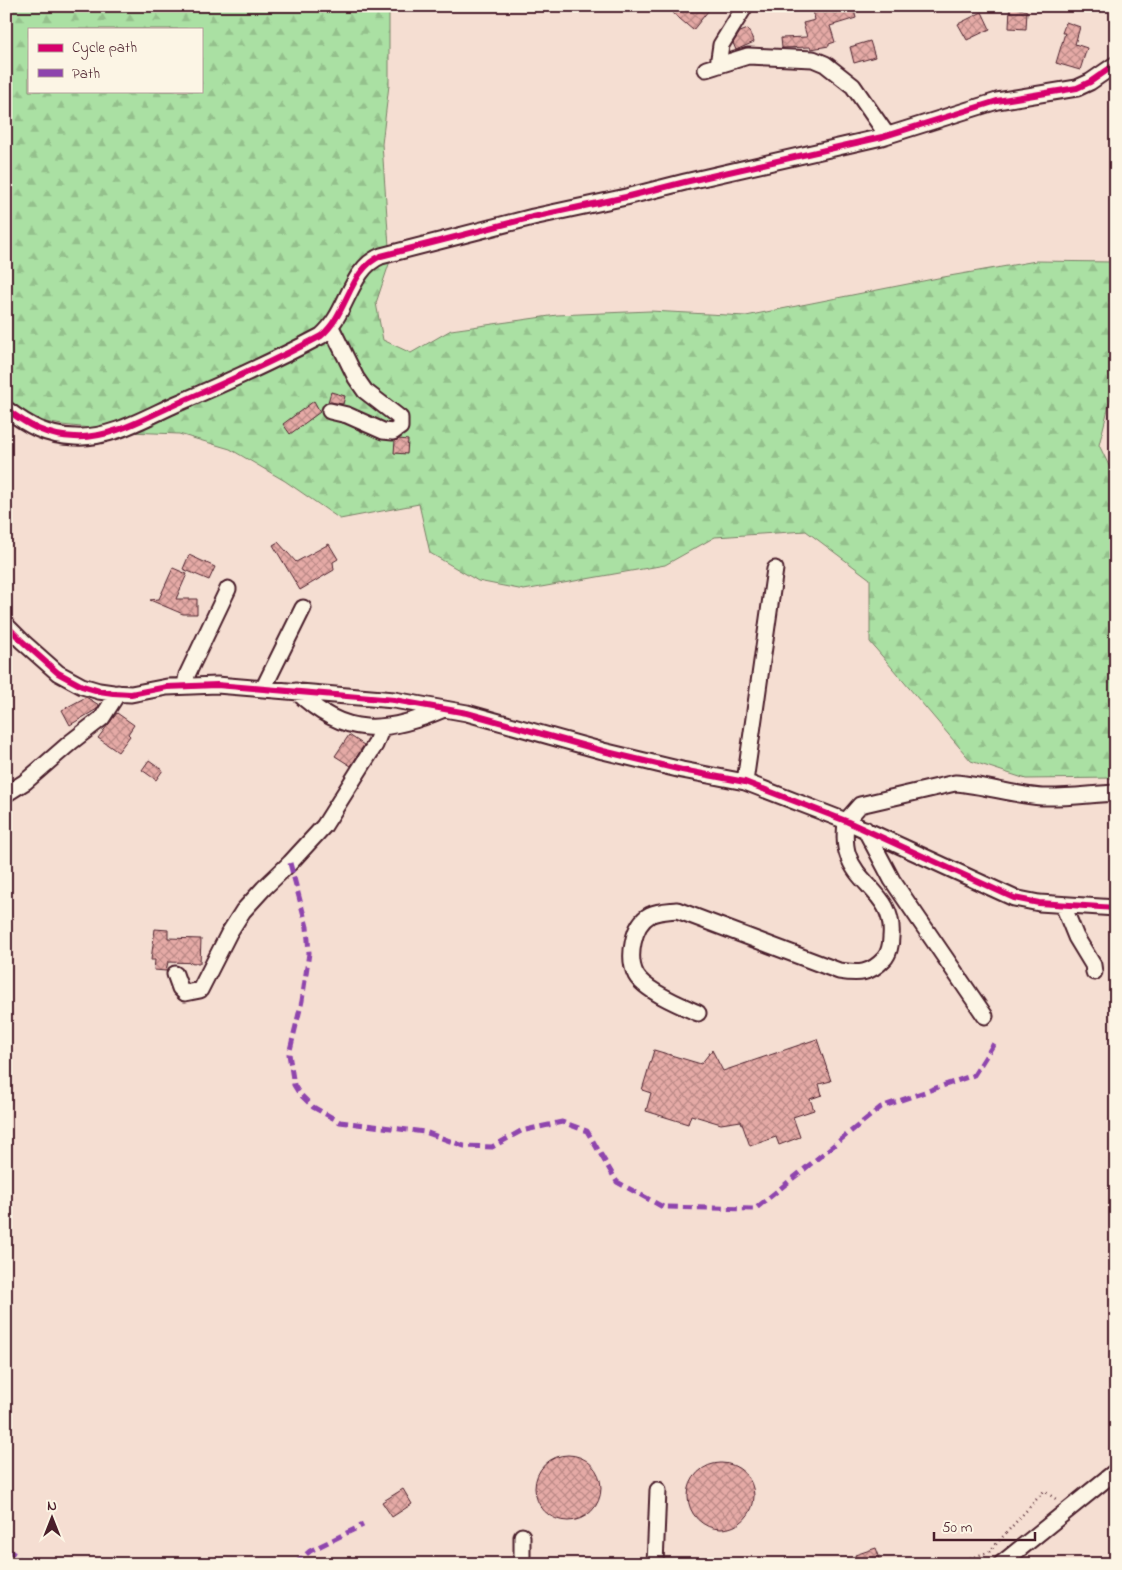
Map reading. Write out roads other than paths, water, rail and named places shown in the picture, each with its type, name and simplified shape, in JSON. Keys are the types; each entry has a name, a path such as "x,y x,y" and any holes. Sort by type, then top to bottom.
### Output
{"street":[{"path":"745,6 721,45 712,67 748,56 813,59 825,64 853,86 887,136"},
{"path":"6,409 36,429 56,435 77,438 111,432 291,352 321,336 331,328 365,266 381,256 523,219 887,136 996,101 1077,88 1090,82 1116,64"},
{"path":"330,412 347,415 382,431 393,432 400,427 400,418 365,391 356,378 331,328"},
{"path":"745,782 775,569"},
{"path":"185,685 187,675 228,589"},
{"path":"263,688 303,608"},
{"path":"6,625 58,673 82,686 99,691 131,694 185,685 217,685 394,700 467,713 603,751 682,770 745,782 846,821 1014,898 1039,903 1116,908"},
{"path":"296,692 313,708 344,724 382,727 397,726 444,709"},
{"path":"6,794 25,782 102,718 118,693"},
{"path":"175,974 180,988 185,993 200,990 229,933 244,911 324,826 375,745 382,727"},
{"path":"698,1013 665,998 636,976 632,959 632,942 648,916 660,911 677,910 839,971 865,973 886,957 891,943 892,929 890,913 871,886 856,871 848,856 845,845 846,821 860,805 955,783 971,784 1021,795 1044,797 1116,793"},
{"path":"865,830 892,880 985,1016"},
{"path":"1063,905 1076,937 1093,965 1094,972"},
{"path":"1001,1564 1116,1471"},
{"path":"655,1564 658,1490"},
{"path":"522,1536 522,1564"}]}
